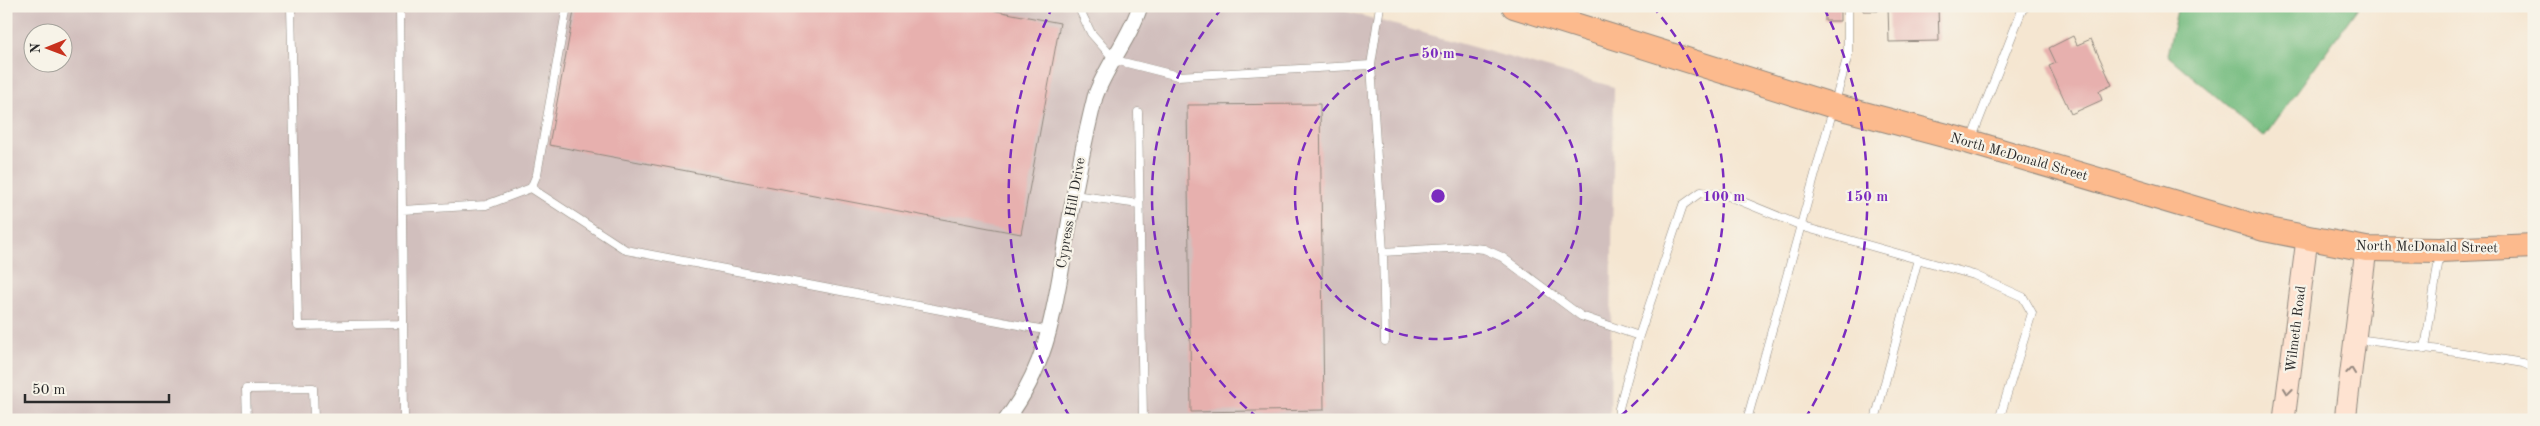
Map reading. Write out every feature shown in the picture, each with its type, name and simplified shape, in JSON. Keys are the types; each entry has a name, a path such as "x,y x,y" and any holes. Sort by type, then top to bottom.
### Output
{"main road":[{"name":"North McDonald Street","path":"1514,6 1834,106 1970,142 2230,220 2307,239 2366,249 2440,250 2534,246"},
{"name":"Wilmeth Road","path":"2284,420 2307,239"},
{"path":"2345,420 2366,249"}],"street":[{"name":"Cypress Hill Drive","path":"1006,420 1038,368 1050,330 1074,194 1095,97 1100,82 1124,45 1140,6"}],"lane":[{"path":"291,6 298,326 404,324"},
{"path":"400,6 404,420"},
{"path":"402,210 486,205 531,188 537,174 567,6"},
{"path":"1078,6 1091,33 1115,60 1178,76 1371,65"},
{"path":"1380,6 1371,65 1383,252 1385,341"},
{"path":"1747,420 1848,54 1848,6"},
{"path":"1970,142 2022,10 2027,6"},
{"path":"1138,112 1143,420"},
{"path":"531,188 626,250 1050,330"},
{"path":"1619,420 1619,408 1639,336 1683,205 1701,192 1726,195 1801,225 1974,276 2023,297 2032,313 1999,420"},
{"path":"1074,194 1139,204"},
{"path":"1383,252 1464,247 1484,248 1502,257 1581,316 1639,336"},
{"path":"2425,349 2440,250"},
{"path":"1876,420 1918,259"},
{"path":"2355,339 2425,349 2463,352 2523,363 2534,368"},
{"path":"247,420 246,389 304,388 314,388 314,420"}],"shaded area":[{"path":"6,6 1328,6 1614,87 1610,420 6,420"}],"green space":[{"path":"2178,6 2359,6 2264,137 2167,55"}],"building":[{"path":"575,6 970,6 1060,23 1021,234 549,145"},
{"path":"1825,6 1840,6 1840,21 1825,21"},
{"path":"1863,6 1878,6 1878,11 1863,11"},
{"path":"1888,6 1938,6 1939,41 1889,42"},
{"path":"2073,36 2077,45 2091,39 2112,85 2099,91 2102,100 2071,114 2049,66 2056,63 2049,48"},
{"path":"1320,104 1324,410 1191,412 1187,105"}]}
